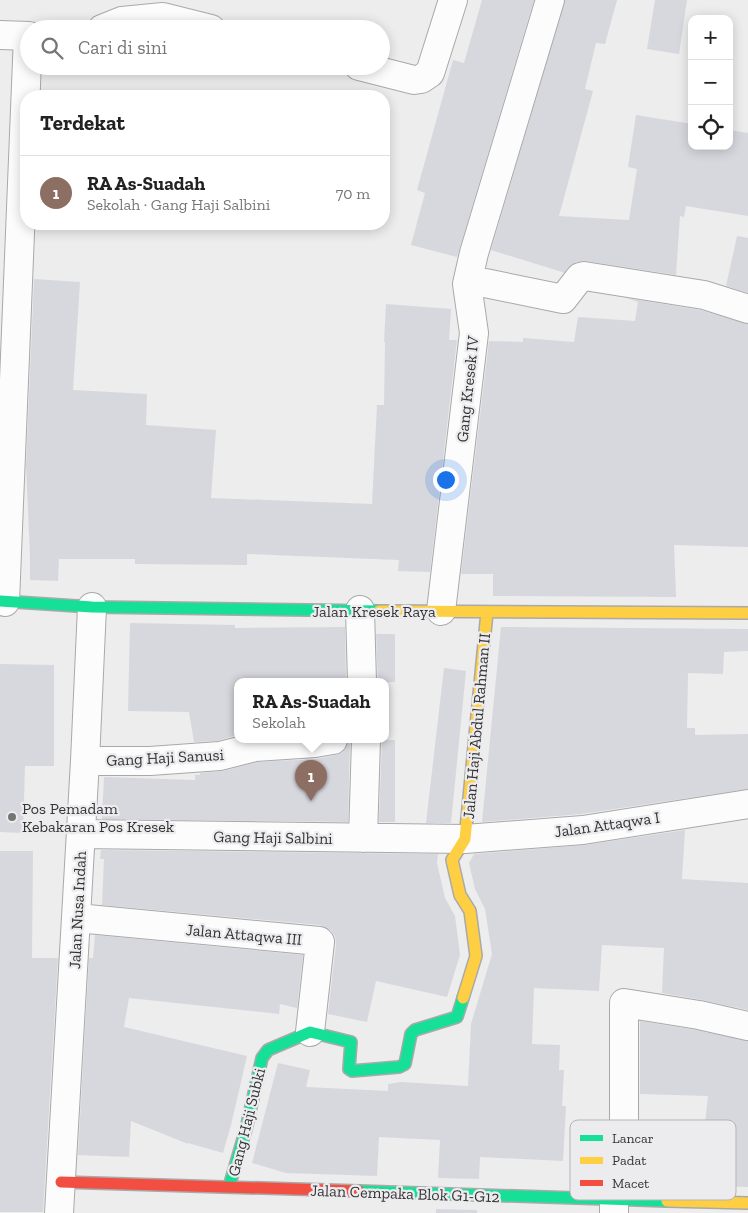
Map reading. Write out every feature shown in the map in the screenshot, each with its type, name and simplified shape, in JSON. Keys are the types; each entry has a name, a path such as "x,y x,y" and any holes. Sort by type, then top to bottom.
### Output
{"street":[{"path":"390,74 414,80 427,76 430,73 453,0"},
{"path":"550,0 474,253 467,284 485,283 564,298 580,277 584,276 704,295 748,309"},
{"path":"130,20 163,16 178,20"},
{"path":"0,35 20,36"},
{"path":"26,75 26,90"},
{"path":"2,602 20,210"},
{"name":"Gang Kresek IV","path":"440,611 474,333 467,284"},
{"name":"Jalan Kresek Raya","path":"2,602 92,607 748,613"},
{"name":"Jalan Nusa Indah","path":"59,1213 77,918 92,607"},
{"path":"360,610 362,678"},
{"name":"Jalan Haji Abdul Rahman II","path":"465,839 487,612"},
{"name":"Gang Haji Sanusi","path":"85,761 150,761 220,756 255,748 315,743"},
{"path":"363,838 366,743"},
{"name":"Jalan Attaqwa I","path":"465,839 583,830 748,804"},
{"name":"Gang Haji Salbini","path":"81,834 465,839"},
{"path":"310,1032 350,1042 350,1069 352,1071 390,1068 405,1064 412,1034 415,1030 457,1017 476,956 470,911 460,895 452,865 453,857 465,839"},
{"name":"Jalan Attaqwa III","path":"77,918 319,941 310,1032"},
{"path":"624,1120 624,1003 748,1026"},
{"name":"Gang Haji Subki","path":"229,1188 265,1052 310,1032"},
{"name":"Jalan Cempaka Blok G1-G12","path":"61,1182 229,1188 614,1207 748,1203"}],"building":[{"path":"482,0 534,0 457,257 411,245 425,193 417,190 453,60 464,63"},
{"path":"565,0 617,0 605,44 596,43 585,89 593,91 559,216 629,220 637,169 628,167 636,115 688,123 688,150 733,150 733,131 748,133 748,216 686,206 684,217 680,216 676,275 586,261 576,262 568,267 564,273 491,250"},
{"path":"655,0 687,0 679,54 647,49"},
{"path":"737,236 748,238 748,293 726,286"},
{"path":"34,279 80,282 73,390 147,394 146,425 216,430 211,498 372,504 377,405 384,405 386,304 451,309 449,340 457,340 430,572 398,571 399,560 247,554 247,565 135,564 135,559 59,559 58,581 30,580 26,466"},
{"path":"626,298 700,310 748,324 748,547 674,545 676,597 493,596 493,574 461,574 489,341 523,342 523,338 574,342 578,317 635,321 638,302"},
{"path":"130,623 235,625 235,628 345,627 346,678 234,678 234,736 217,741 194,742 189,712 128,711"},
{"path":"501,627 748,629 748,651 724,652 723,674 688,673 687,728 695,728 695,735 748,734 748,789 581,814 482,822"},
{"path":"376,634 395,634 395,682 389,682 389,678 378,678"},
{"path":"0,664 54,665 54,766 25,766 23,833 0,832"},
{"path":"444,668 466,671 451,823 426,823"},
{"path":"389,740 395,740 395,822 379,822 382,743 389,743"},
{"path":"348,743 350,743 348,822 102,819 104,777 195,780 195,775 200,775 200,773 224,771 257,762 316,759 336,755 343,752"},
{"path":"685,830 682,879 748,883 748,1010 662,993 664,948 602,945 599,991 534,988 532,1044 560,1045 559,1070 564,1070 562,1106 566,1106 563,1161 480,1157 479,1179 438,1178 440,1140 379,1137 377,1176 286,1173 252,1163 278,1063 310,1070 306,1087 388,1091 388,1084 401,1082 468,1086 471,1024 492,954 485,909 475,889 469,863 474,854 585,845"},
{"path":"101,850 438,854 437,863 445,898 455,916 460,955 447,997 376,981 367,1022 328,1014 336,944 335,936 330,930 320,925 102,905 104,859 100,859"},
{"path":"0,851 33,851 32,958 58,958 43,1212 0,1212"},
{"path":"95,935 303,955 297,1008 280,1004 279,1014 129,998 124,1027 247,1056 223,1153 188,1144 131,1121 129,1157 78,1155 89,958 93,958"},
{"path":"640,1021 748,1041 748,1187 736,1187 736,1120 705,1120 708,1096 640,1094"},
{"path":"436,1209 477,1210 477,1213 436,1213"}],"traffic: fast":[{"path":"0,601 92,607 379,611"},
{"path":"229,1187 246,1129 262,1058 268,1050 310,1032 351,1042 349,1069 352,1071 399,1067 405,1064 411,1034 415,1030 457,1017 463,998"},
{"path":"359,1191 570,1198"},
{"path":"636,1200 667,1201"}],"traffic: slow":[{"path":"379,611 748,613"},
{"path":"463,998 476,956 470,911 460,895 452,860 465,839 487,612"},
{"path":"667,1201 748,1203"}],"traffic: jam":[{"path":"61,1182 359,1191"}],"place":[{"name":"RA As-Suadah","path":"311,801"},
{"name":"Pos Pemadam Kebakaran Pos Kresek","path":"12,817"}]}
